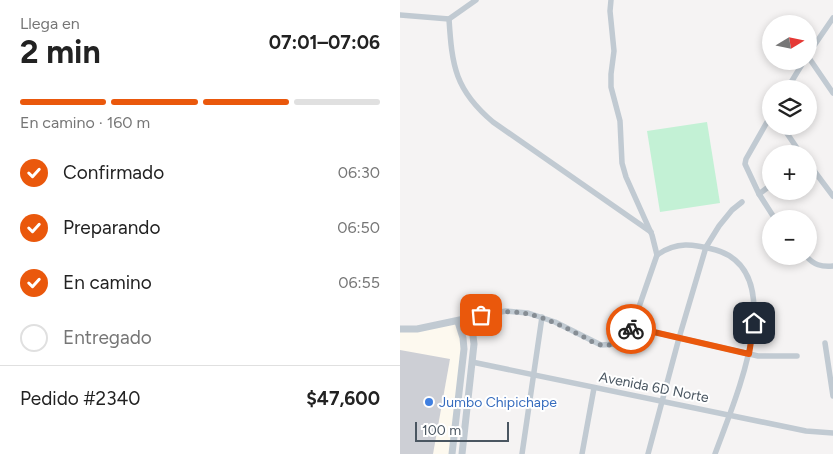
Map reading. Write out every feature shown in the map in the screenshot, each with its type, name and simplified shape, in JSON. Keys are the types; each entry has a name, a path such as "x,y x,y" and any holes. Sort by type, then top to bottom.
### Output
{"street":[{"path":"400,15 449,19 476,0"},
{"path":"400,329 417,329 458,322 494,312 516,312 542,317 601,345 616,344 627,338 657,255 651,232 626,177 622,163 620,121 611,87 614,51 610,11 611,0"},
{"path":"818,40 833,18"},
{"path":"449,19 456,73 466,94 480,111 651,232"},
{"path":"817,70 833,93"},
{"path":"762,131 745,164 759,194 770,210"},
{"path":"817,173 831,188 833,196"},
{"path":"648,454 678,338 706,247 719,226 732,210 742,202"},
{"path":"657,255 668,247 688,244 721,252 731,257 743,269 752,288 754,323 749,354 715,454"},
{"path":"817,265 820,267 833,266"},
{"path":"473,336 481,323 494,312"},
{"path":"522,454 542,317"},
{"path":"462,454 474,344 469,318"},
{"path":"452,454 464,349 458,322"},
{"path":"632,327 765,357 797,356"},
{"path":"825,343 833,396"},
{"name":"Avenida 6D Norte","path":"472,362 806,431 833,433"},
{"path":"582,454 594,388"}],"shaded area":[{"name":"Jumbo Chipichape","path":"458,322 463,338 452,454 400,454 400,329"}],"green space":[{"path":"707,122 720,203 660,212 647,131"}],"building":[{"path":"400,350 450,359 433,454 400,454"}],"way so far":[{"path":"481,315 506,311 528,313 555,322 601,345 616,344 627,338 631,329"}],"place":[{"name":"Jumbo Chipichape","path":"429,402"}],"route":[{"path":"631,329 632,327 749,354 754,323"}]}
